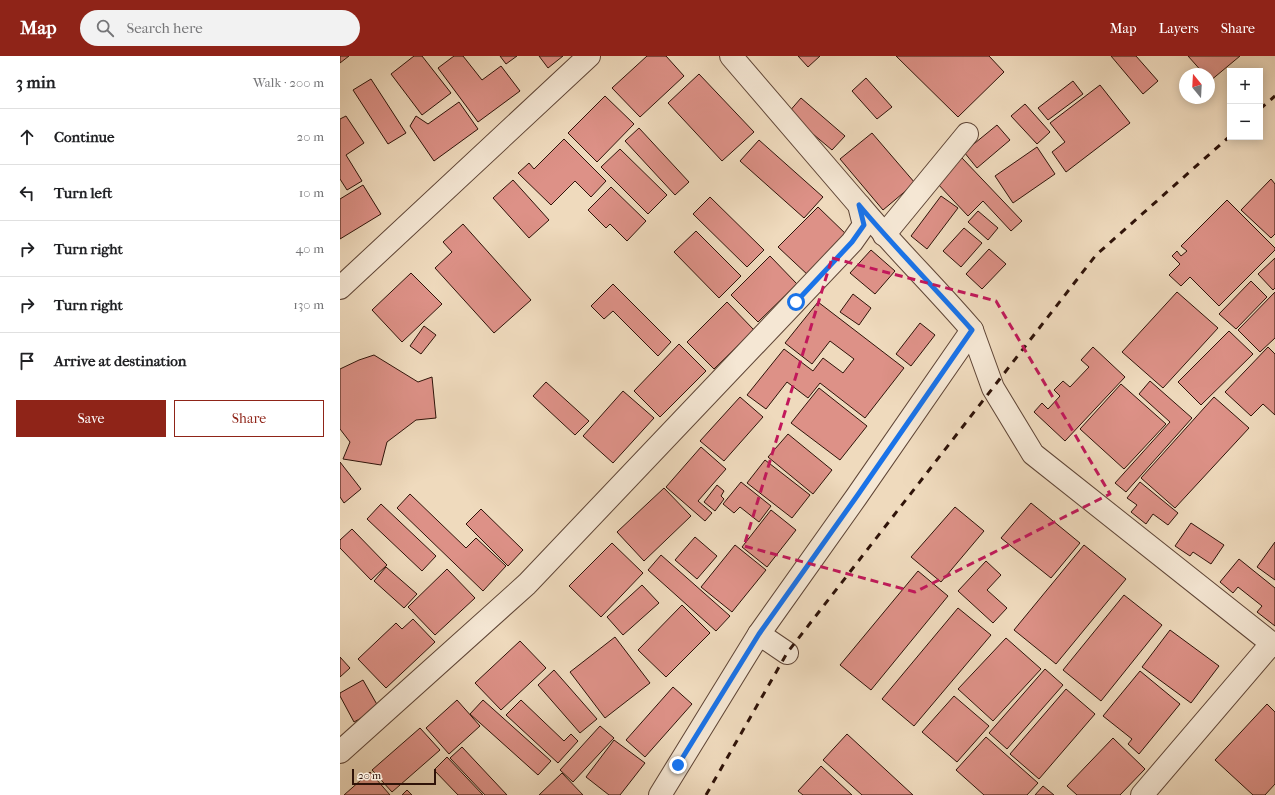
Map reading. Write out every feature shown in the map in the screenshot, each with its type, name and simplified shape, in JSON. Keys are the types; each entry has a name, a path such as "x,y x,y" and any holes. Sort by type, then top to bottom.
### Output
{"street":[{"path":"340,288 589,56"},
{"path":"731,56 884,235 972,330 993,388 1032,454 1273,645 1142,795"},
{"path":"884,235 967,134"},
{"path":"340,752 527,584 796,302 852,242 864,225 859,205"},
{"path":"660,795 759,634 972,330"},
{"path":"759,634 787,653"}],"highlighted area":[{"path":"832,258 996,301 1110,494 915,592 744,546"}],"building":[{"path":"340,56 349,56 340,63"},
{"path":"414,56 422,56 451,93 422,115 391,74"},
{"path":"454,56 463,56 482,80 501,66 520,91 478,122 438,68"},
{"path":"500,56 517,56 506,64"},
{"path":"539,56 563,56 548,68"},
{"path":"647,56 666,56 684,76 640,117 612,88"},
{"path":"798,56 820,56 808,67"},
{"path":"896,56 989,56 1004,72 958,117"},
{"path":"1111,56 1136,56 1158,81 1143,94"},
{"path":"1188,56 1240,56 1215,77 1215,68 1199,68"},
{"path":"699,74 754,132 722,161 668,103"},
{"path":"866,78 892,107 877,119 852,91"},
{"path":"371,79 406,133 388,144 353,90"},
{"path":"1073,81 1083,94 1048,120 1038,108"},
{"path":"1100,85 1130,123 1066,172 1052,152 1065,142 1050,123"},
{"path":"605,96 634,124 597,162 568,133"},
{"path":"801,98 845,136 832,150 788,113"},
{"path":"459,102 478,129 434,161 410,126 416,116 428,124"},
{"path":"1025,104 1050,132 1037,144 1011,116"},
{"path":"346,116 364,143 346,155 362,181 347,190 340,179 340,119"},
{"path":"997,125 1010,140 977,168 964,152"},
{"path":"639,128 689,182 675,195 625,141"},
{"path":"872,133 915,183 883,210 840,159"},
{"path":"564,139 606,181 591,197 575,181 551,205 518,173 529,163 534,169"},
{"path":"759,140 823,197 804,218 740,161"},
{"path":"1037,147 1055,174 1013,203 995,176"},
{"path":"620,149 667,195 648,214 601,167"},
{"path":"962,158 1022,221 1011,231 983,201 968,216 936,182"},
{"path":"1271,179 1275,184 1275,234 1271,238 1241,210"},
{"path":"513,180 549,220 529,238 493,198"},
{"path":"363,185 381,214 340,239 340,199"},
{"path":"611,187 646,221 627,241 610,224 606,228 588,210"},
{"path":"941,196 958,208 927,249 911,236"},
{"path":"710,197 764,250 747,267 693,214"},
{"path":"1227,200 1275,248 1275,250 1219,306 1190,277 1181,286 1169,275 1180,264 1172,256 1177,251 1181,256 1187,251 1181,246"},
{"path":"818,207 849,237 809,276 778,247"},
{"path":"978,211 998,228 988,240 968,222"},
{"path":"463,224 531,300 494,333 435,268 452,252 443,242"},
{"path":"964,228 982,243 961,267 943,251"},
{"path":"696,231 741,276 719,298 674,252"},
{"path":"989,249 1006,264 982,289 966,274"},
{"path":"871,250 895,271 875,294 850,273"},
{"path":"770,256 797,284 758,322 731,295"},
{"path":"1275,258 1275,288 1273,290 1258,274"},
{"path":"411,273 442,304 402,342 372,310"},
{"path":"1251,281 1267,297 1236,329 1219,314"},
{"path":"613,284 671,342 658,356 613,311 604,319 591,306"},
{"path":"1177,292 1218,328 1163,388 1122,352"},
{"path":"1275,292 1275,338 1260,352 1238,330"},
{"path":"853,294 871,308 859,325 840,312"},
{"path":"727,302 754,330 714,369 687,342"},
{"path":"818,302 904,368 865,418 820,383 808,398 787,382 766,409 747,395 784,349 813,371 823,358 843,373 854,359 830,341 812,364 785,343"},
{"path":"920,323 935,335 911,366 896,354"},
{"path":"424,326 436,335 421,354 410,346"},
{"path":"1229,331 1253,354 1201,405 1178,382"},
{"path":"679,344 706,371 660,417 634,391"},
{"path":"1093,347 1125,377 1065,441 1034,412 1042,403 1048,409 1060,396 1054,390 1063,381 1070,387 1089,367 1081,360"},
{"path":"1268,347 1275,354 1275,415 1263,404 1251,416 1225,392"},
{"path":"374,355 418,382 432,377 436,418 416,420 387,442 381,465 343,459 350,442 340,429 340,369"},
{"path":"1150,381 1192,418 1126,492 1115,483 1170,422 1139,394"},
{"path":"546,382 589,421 575,435 533,396"},
{"path":"1121,384 1166,424 1124,469 1080,429"},
{"path":"819,388 867,426 840,460 791,423"},
{"path":"623,391 654,418 613,463 583,436"},
{"path":"740,397 763,417 724,461 700,441"},
{"path":"1214,397 1249,428 1175,508 1141,478"},
{"path":"788,434 832,470 813,494 768,457"},
{"path":"701,447 726,469 698,501 712,513 705,521 666,487"},
{"path":"765,460 810,495 792,518 747,483"},
{"path":"340,462 361,489 344,503 340,497"},
{"path":"741,482 771,506 759,522 740,507 734,513 723,504"},
{"path":"1140,482 1178,513 1168,525 1153,514 1146,524 1131,512 1137,505 1127,498"},
{"path":"717,485 724,491 721,496 724,499 715,511 704,502"},
{"path":"664,488 691,516 644,561 617,532"},
{"path":"410,494 466,548 476,538 506,566 483,591 397,508"},
{"path":"1031,503 1080,543 1051,578 1001,538"},
{"path":"381,504 436,556 422,571 367,519"},
{"path":"955,507 984,531 941,582 911,557"},
{"path":"481,509 523,550 508,566 466,524"},
{"path":"771,510 796,530 767,567 742,547"},
{"path":"1191,523 1224,545 1211,564 1193,552 1190,556 1175,546"},
{"path":"352,529 387,565 371,580 340,548 340,540"},
{"path":"695,537 717,556 697,579 675,560"},
{"path":"1275,542 1275,580 1257,567"},
{"path":"612,543 643,573 601,617 569,586"},
{"path":"735,545 766,570 732,612 701,587"},
{"path":"1084,545 1126,579 1056,664 1014,630"},
{"path":"661,555 730,616 716,631 648,570"},
{"path":"1239,559 1275,588 1275,626 1257,612 1262,606 1238,587 1233,593 1220,582"},
{"path":"986,561 1001,575 987,590 1007,608 993,623 958,591"},
{"path":"386,567 417,594 404,608 374,581"},
{"path":"447,569 475,598 435,635 408,607"},
{"path":"918,571 948,596 871,690 840,665"},
{"path":"642,585 659,603 623,635 607,617"},
{"path":"1124,595 1162,625 1101,701 1063,670"},
{"path":"682,605 710,633 666,677 638,650"},
{"path":"958,608 991,635 914,726 882,699"},
{"path":"413,619 435,642 386,688 358,659 396,623 402,629"},
{"path":"1170,630 1219,666 1191,703 1142,667"},
{"path":"615,637 650,683 605,718 570,672"},
{"path":"1006,638 1041,669 993,721 958,689"},
{"path":"520,641 546,668 501,710 475,683"},
{"path":"340,657 350,668 340,677"},
{"path":"1045,669 1063,685 1007,749 989,733"},
{"path":"554,670 597,719 580,733 538,685"},
{"path":"1140,671 1180,704 1139,754 1128,744 1132,739 1103,716"},
{"path":"363,680 379,708 354,722 340,696 340,693"},
{"path":"673,687 692,704 645,757 626,740"},
{"path":"1066,689 1095,714 1039,779 1010,754"},
{"path":"954,696 989,726 957,762 922,732"},
{"path":"457,700 480,726 449,754 426,728"},
{"path":"483,700 551,761 538,775 470,714"},
{"path":"521,700 564,741 571,734 578,741 558,763 506,715"},
{"path":"1267,704 1275,712 1275,784 1265,795 1253,795 1215,760"},
{"path":"600,726 614,738 573,782 560,770"},
{"path":"420,728 440,750 392,792 372,770"},
{"path":"847,734 913,795 862,795 823,760"},
{"path":"986,737 1038,783 1027,795 984,795 956,770"},
{"path":"1113,738 1145,769 1120,795 1077,795 1067,786"},
{"path":"614,740 645,763 620,795 609,795 586,777"},
{"path":"462,747 507,795 485,795 450,758"},
{"path":"447,757 483,795 458,795 434,770"},
{"path":"821,766 852,795 803,795 798,791"},
{"path":"370,772 390,795 344,795"},
{"path":"562,773 583,795 539,795"},
{"path":"1043,786 1054,795 1035,795"},
{"path":"407,790 412,795 402,795"}],"railway":[{"path":"1263,106 1275,96"},
{"path":"706,795 787,653 1096,255 1227,139"}],"route":[{"path":"678,765 759,634 972,330 884,235 859,205 864,225 852,242 796,302"}]}
